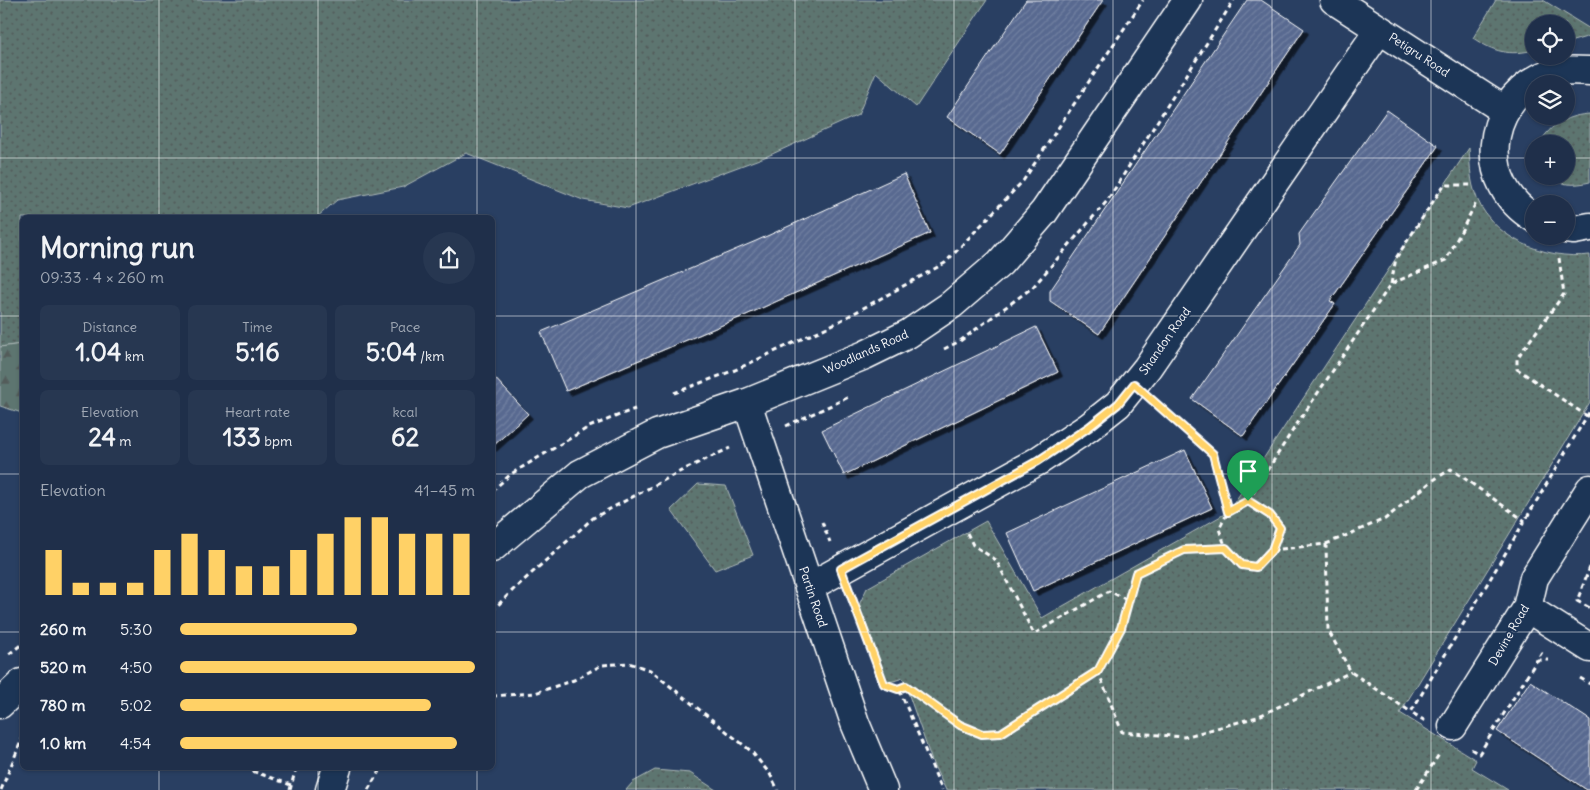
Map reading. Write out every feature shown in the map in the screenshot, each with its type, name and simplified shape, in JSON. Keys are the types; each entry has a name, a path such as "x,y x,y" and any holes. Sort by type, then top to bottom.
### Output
{"street":[{"name":"Woodlands Road","path":"495,545 580,474 657,434 747,402 865,355 908,334 951,305 1000,263 1044,212 1188,0"},
{"name":"Petigru Road","path":"1334,0 1504,110"},
{"name":"Shandon Road","path":"810,587 1038,461 1089,427 1118,404 1134,384 1379,30"},
{"path":"1525,212 1505,190 1495,164 1495,136 1504,110 1520,90 1542,76 1568,69 1590,71"},
{"path":"1575,230 1590,227"},
{"name":"Partin Road","path":"747,402 855,723 883,790"},
{"name":"Devine Road","path":"1453,726 1528,608 1534,578 1590,490"},
{"path":"1528,608 1590,648"},
{"path":"0,704 20,685"},
{"path":"330,790 336,770"}],"path":[{"path":"671,395 735,370 838,322 945,263 1023,181 1143,0"},
{"path":"1248,501 1270,515 1280,528 1272,550 1256,567 1242,565 1226,548 1219,529 1228,512 1248,501 1290,433 1391,284 1396,258 1444,185 1477,186"},
{"path":"1391,284 1446,260 1481,194"},
{"path":"1562,245 1564,294 1517,358 1517,369 1587,416"},
{"path":"1134,384 1213,454 1228,512"},
{"path":"495,488 511,474 589,427 644,405"},
{"path":"495,608 593,518 735,445"},
{"path":"1272,550 1326,544 1384,519 1432,480 1451,469 1525,521"},
{"path":"953,508 973,545 996,560 1034,634 1109,591 1129,601"},
{"path":"819,516 884,684 898,689 906,686 960,725 982,734 1001,733 1098,671 1121,628 1136,573 1184,550 1226,548"},
{"path":"1326,544 1328,630 1351,672 1411,712"},
{"path":"1590,567 1577,601 1590,608"},
{"path":"495,696 534,693 574,680 602,665 629,663 650,670 751,750 770,774 778,790"},
{"path":"1098,671 1122,732 1184,737 1257,717 1351,672"},
{"path":"898,689 942,790"},
{"path":"1416,790 1450,737 1453,726"},
{"path":"2,790 20,744"},
{"path":"249,770 290,785"},
{"path":"290,790 295,770"},
{"path":"368,790 380,770"}],"green space":[{"path":"0,0 987,0 916,107 876,72 858,115 770,155 628,208 583,200 466,153 403,187 337,200 319,215 20,215 20,344 0,347"},
{"path":"1496,0 1543,0 1567,15 1525,15 1525,52 1509,53 1495,50 1473,38"},
{"path":"1575,20 1590,29 1590,36 1575,40"},
{"path":"1590,114 1590,182 1575,184 1575,135 1546,135 1556,125 1575,125 1575,116"},
{"path":"1469,148 1474,190 1481,207 1505,233 1525,245 1555,254 1590,255 1590,402 1400,713 1476,760 1472,768 1508,790 946,790 933,764 903,678 884,684 858,607 867,588 986,521 1042,618 1228,512"},
{"path":"20,344 20,412 0,406 0,347"},
{"path":"698,484 726,486 753,555 715,570 671,510"},
{"path":"655,770 690,773 716,790 626,790 633,782"}],"building":[{"path":"1026,0 1103,0 1000,154 947,117"},
{"path":"1247,0 1261,0 1304,29 1099,334 1050,301 1050,291"},
{"path":"1387,110 1438,146 1330,301 1335,304 1243,436 1192,399 1300,245 1299,234"},
{"path":"904,174 930,233 746,315 566,391 541,332 756,241"},
{"path":"1036,327 1058,372 844,475 822,430"},
{"path":"495,378 528,414 495,444"},
{"path":"1185,450 1212,508 1033,591 1007,533"},
{"path":"1530,681 1590,720 1590,790 1587,790 1497,731"}],"route":[{"path":"1134,384 1213,454 1228,512 1248,501 1270,515 1280,528 1272,550 1256,567 1242,565 1226,548 1184,550 1136,573 1121,628 1098,671 1001,733 982,734 960,725 906,686 898,689 884,684 841,569 1038,461 1089,427 1118,404 1134,384"}]}
